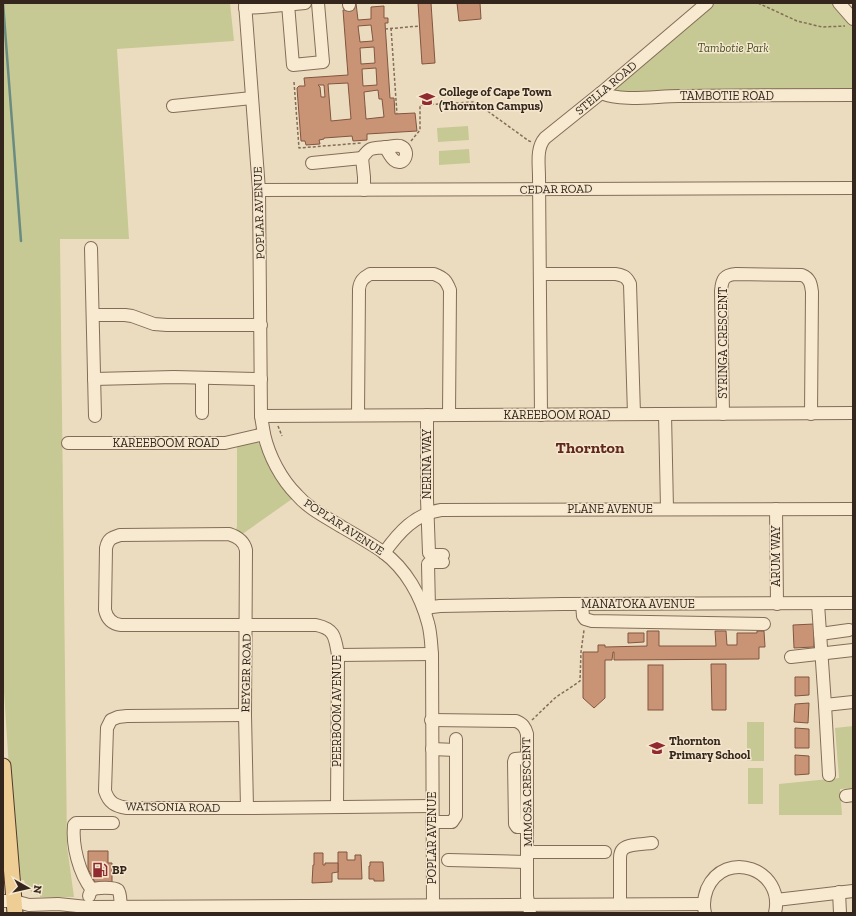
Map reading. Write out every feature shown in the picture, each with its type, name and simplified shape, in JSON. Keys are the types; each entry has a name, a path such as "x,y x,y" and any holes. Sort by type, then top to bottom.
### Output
{"main road":[{"path":"3,766 16,907"},
{"path":"3,871 10,853"}],"street":[{"path":"245,5 305,3"},
{"path":"283,4 293,65 323,62 318,3"},
{"name":"STELLA ROAD","path":"541,143 545,138 601,93 707,3"},
{"path":"840,3 849,23"},
{"name":"POPLAR AVENUE","path":"245,5 259,190 261,416 264,434 276,467 297,495 316,512 384,553 396,564 412,584 427,608 432,654 432,905"},
{"name":"TAMBOTIE ROAD","path":"601,93 608,96 633,98 678,96 853,95"},
{"path":"173,106 252,98"},
{"path":"541,143 539,148 541,415"},
{"path":"364,190 362,158 367,151 377,147 401,146 405,148"},
{"path":"312,163 362,158"},
{"name":"CEDAR ROAD","path":"259,190 853,188"},
{"path":"91,248 95,416"},
{"path":"358,415 358,289 360,282 364,277 370,274 434,274 442,277 447,282 450,290 449,415"},
{"path":"540,274 616,274 627,278 630,284 634,414"},
{"name":"SYRINGA CRESCENT","path":"723,414 721,284 724,278 729,275 736,274 802,275 806,276 809,280 812,292 811,414"},
{"path":"93,315 119,314 132,316 161,325 261,324"},
{"path":"94,380 174,377 261,379"},
{"path":"202,378 202,413"},
{"name":"KAREEBOOM ROAD","path":"261,416 853,413"},
{"path":"664,414 667,509"},
{"name":"NERINA WAY","path":"427,415 427,500 429,553 443,559 430,562 428,564 427,608"},
{"name":"KAREEBOOM ROAD","path":"68,443 218,443 264,434"},
{"name":"PLANE AVENUE","path":"384,553 392,541 412,522 428,513 442,510 853,508"},
{"name":"ARUM WAY","path":"776,509 777,604"},
{"name":"PEERBOOM AVENUE","path":"241,540 229,534 120,536 112,538 107,543 106,548 105,610 110,621 121,625 316,625 323,626 330,630 335,638 338,655 337,807"},
{"name":"REYGER ROAD","path":"241,540 245,544 246,550 247,808"},
{"name":"MANATOKA AVENUE","path":"427,608 439,606 582,604 853,603"},
{"path":"582,604 583,616 585,619 592,621 764,624"},
{"path":"818,604 829,775"},
{"path":"820,634 849,630"},
{"path":"791,657 853,650"},
{"path":"338,655 432,654"},
{"path":"825,704 853,702"},
{"name":"WATSONIA ROAD","path":"246,715 127,716 118,717 111,720 107,728 106,737 105,791 107,798 112,803 127,808 432,806"},
{"name":"MIMOSA CRESCENT","path":"432,720 516,721 525,727 527,734 527,857 529,909"},
{"path":"432,749 456,744 456,816 452,822 432,822"},
{"path":"92,890 85,879 74,846 74,825 76,823 114,823"},
{"path":"620,904 620,853 627,846 652,843"},
{"path":"448,860 605,852"},
{"path":"16,907 58,904 87,907 121,906 251,909 390,909 432,905 529,909 585,909 620,904 705,908 704,897 709,885 717,875 728,869 741,867 759,872 771,884 776,900 775,913"},
{"path":"87,907 90,892 96,888 112,888 118,890 120,894 121,906"},
{"path":"776,900 853,891"},
{"path":"838,892 840,913"}],"path":[{"path":"758,3 797,21 822,27 849,23"},
{"path":"386,29 420,26"},
{"path":"391,28 397,114"},
{"path":"294,82 299,148 364,143 370,149"},
{"path":"405,148 420,130 420,105 475,102 528,142 541,143"},
{"path":"278,425 282,436"},
{"path":"525,727 556,697 580,680 581,652 585,619"}],"green space":[{"path":"3,3 230,3 234,41 117,49 129,239 60,239 67,846 74,897 40,897 40,895 29,890 24,880 21,880 9,769 3,676"},
{"name":"Tambotie Park","path":"713,3 835,3 853,25 853,91 616,92 613,90"},
{"path":"468,126 469,140 438,142 437,128"},
{"path":"469,149 470,163 439,165 439,151"},
{"path":"257,441 274,473 292,499 241,535 236,531 237,444"},
{"path":"747,722 764,722 764,761 747,761"},
{"path":"853,726 853,788 840,789 842,815 779,815 779,784 839,778 835,728"},
{"path":"748,768 763,768 763,804 748,804"}],"building":[{"path":"353,3 356,3 358,20 371,19 371,7 384,6 384,18 388,18 388,23 385,23 390,98 394,98 395,114 415,113 417,131 367,134 367,140 353,141 352,136 324,138 319,140 320,144 306,145 305,141 301,141 297,88 299,86 305,86 304,78 348,75 343,10 354,9","holes":["371,25 373,41 360,42 358,26","374,47 375,63 361,64 360,48","376,68 377,85 363,86 362,69","348,83 351,119 331,121 328,84","318,85 324,85 325,97 321,97 320,87","378,90 379,99 382,99 384,117 366,119 364,92"]},
{"path":"418,3 431,3 435,63 422,64"},
{"path":"457,3 480,3 481,19 459,21"},
{"path":"814,624 814,647 794,648 793,625"},
{"path":"647,631 659,631 659,646 716,646 715,631 726,631 727,645 737,645 737,633 757,633 757,631 764,631 765,647 759,647 759,659 614,660 613,652 612,660 605,660 605,698 594,708 583,698 583,652 598,652 598,645 605,645 605,647 647,646"},
{"path":"628,633 644,633 644,642 628,643"},
{"path":"711,664 726,664 726,710 712,710"},
{"path":"648,665 663,665 663,710 648,710"},
{"path":"795,677 809,677 809,695 795,696"},
{"path":"809,703 808,723 794,722 795,704"},
{"path":"795,728 809,729 809,748 795,748"},
{"path":"795,755 809,756 809,774 795,775"},
{"path":"88,851 108,851 108,863 112,863 112,884 96,884 88,869"},
{"path":"338,852 347,852 347,860 355,860 355,855 361,855 362,879 338,879"},
{"path":"314,853 323,853 323,865 325,865 325,863 338,863 338,872 332,873 332,882 312,883"},
{"path":"370,862 383,862 384,881 374,881 374,879 369,879"}],"waterway":[{"path":"3,3 21,241"}],"place":[{"name":"College of Cape Town (Thornton Campus)","path":"427,99"},
{"name":"Thornton Primary School","path":"657,748"},
{"name":"BP","path":"100,870"}],"district":[{"name":"Thornton","path":"590,447"}]}
